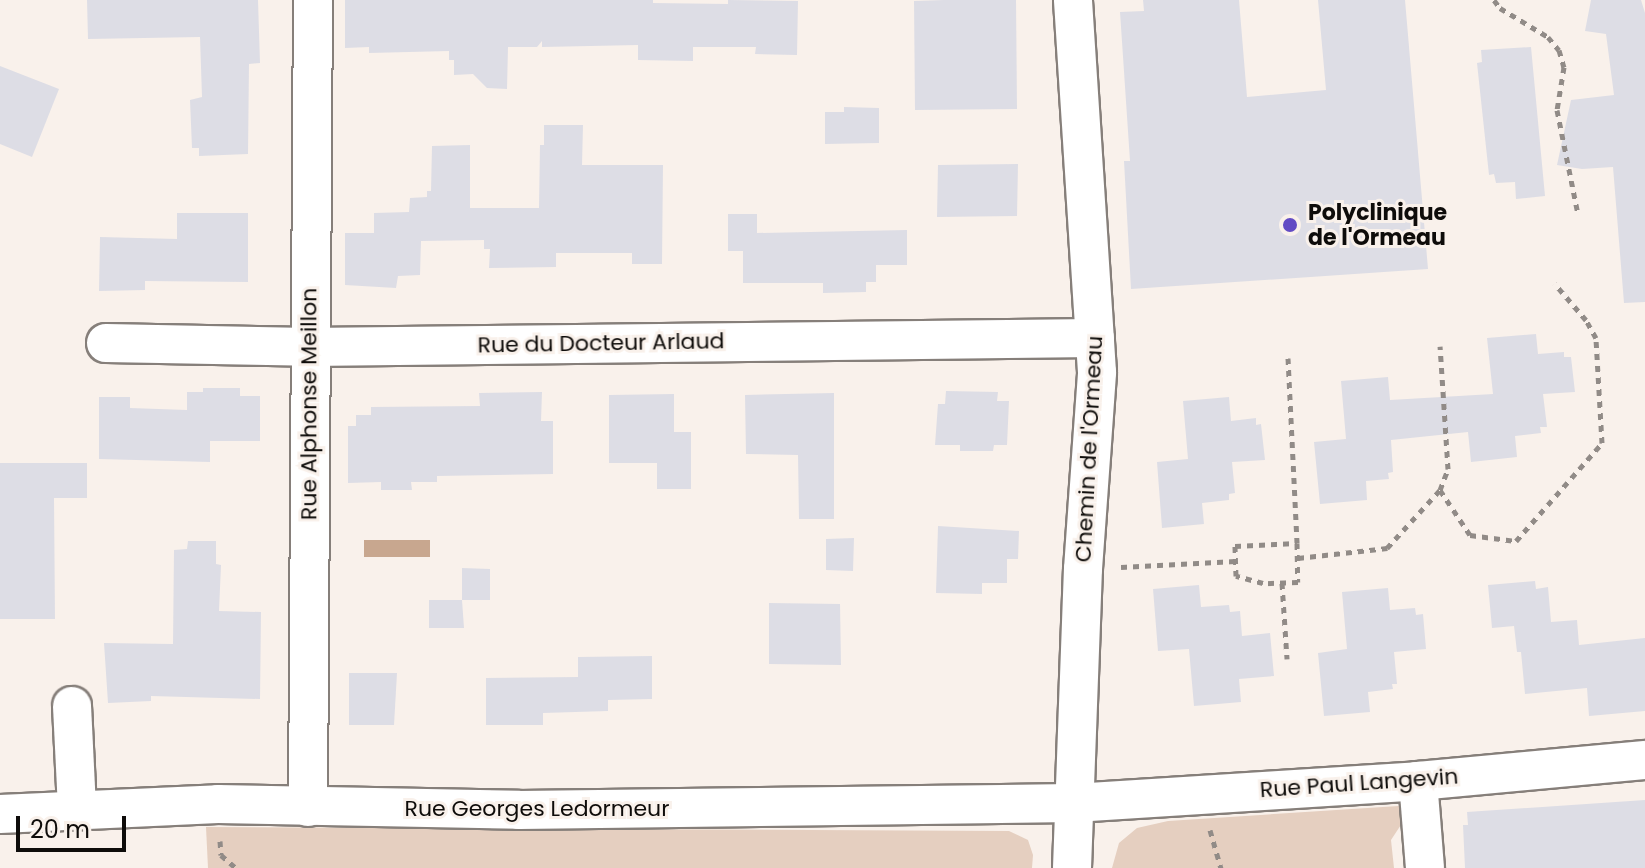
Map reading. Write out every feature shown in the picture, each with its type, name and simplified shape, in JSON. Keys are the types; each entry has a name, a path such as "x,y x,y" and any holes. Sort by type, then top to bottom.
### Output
{"street":[{"name":"Rue Alphonse Meillon","path":"308,807 308,347 313,0"},
{"name":"Chemin de l'Ormeau","path":"1072,868 1083,569 1097,372 1073,0"},
{"name":"Rue du Docteur Arlaud","path":"106,343 308,347 1095,338"},
{"path":"72,706 77,810"},
{"name":"Rue Paul Langevin","path":"1073,803 1418,781 1645,760"},
{"path":"1418,781 1425,868"},
{"name":"Rue Georges Ledormeur","path":"0,814 218,804 645,809 1073,803"}],"path":[{"path":"1494,0 1500,8 1548,37 1559,50 1564,67 1557,110 1578,214"},
{"path":"1440,490 1470,535 1516,541 1602,443 1596,338 1586,320 1555,284"},
{"path":"1298,558 1387,548 1440,490 1448,469 1440,346"},
{"path":"1288,358 1298,558 1298,582 1263,583 1236,576 1235,546 1297,543"},
{"path":"1083,569 1236,561"},
{"path":"1282,583 1287,659"}],"shaded area":[{"path":"364,540 430,540 430,557 364,557"},
{"path":"1414,805 1391,840 1394,868 1112,868 1119,843 1137,828 1168,821"},
{"path":"206,827 1009,831 1028,840 1033,855 1032,868 208,868"}],"building":[{"path":"87,0 258,0 260,63 249,64 248,154 199,156 199,148 192,148 190,100 202,97 200,37 88,39"},
{"path":"345,0 653,0 653,3 728,4 728,0 798,1 797,55 755,54 756,47 693,47 693,61 638,60 638,45 542,47 542,41 537,47 508,47 507,89 487,88 473,74 454,75 454,60 449,60 449,51 369,53 369,47 345,48"},
{"path":"1016,0 1017,109 915,110 914,1"},
{"name":"Polyclinique de l'Ormeau","path":"1143,0 1239,0 1247,97 1326,90 1318,0 1405,0 1428,269 1131,289 1124,161 1130,161 1120,12 1144,11"},
{"path":"1591,0 1641,0 1645,13 1645,302 1624,303 1613,167 1582,169 1557,165 1571,100 1614,95 1606,34 1585,31"},
{"path":"1531,47 1545,196 1516,199 1515,182 1496,183 1494,174 1489,175 1477,63 1482,62 1481,50"},
{"path":"0,66 59,89 32,157 0,144"},
{"path":"844,107 879,108 879,143 825,144 825,112 844,112"},
{"path":"544,125 583,125 582,165 663,165 662,264 632,264 632,253 556,253 556,267 489,268 490,249 484,249 484,240 421,241 420,275 398,276 396,288 345,285 345,233 374,233 374,213 409,212 410,198 427,197 427,191 431,191 432,146 470,145 470,208 539,208 540,145 544,145"},
{"path":"1018,164 1017,216 937,217 938,165"},
{"path":"177,213 248,213 248,282 145,281 145,290 99,291 100,237 177,239"},
{"path":"728,214 757,214 757,233 907,230 907,265 876,265 876,282 866,282 866,292 823,293 823,283 743,283 743,251 728,251"},
{"path":"1536,334 1538,354 1564,352 1564,357 1571,357 1575,392 1543,394 1547,427 1540,427 1541,433 1515,436 1517,457 1471,462 1468,432 1391,440 1393,472 1388,473 1389,479 1366,481 1367,500 1320,504 1314,442 1346,439 1341,381 1388,377 1390,400 1493,394 1487,338"},
{"path":"203,388 240,388 240,396 260,396 260,441 210,441 210,462 99,459 99,397 130,397 130,408 187,410 187,392 203,392"},
{"path":"946,391 998,392 997,401 1009,401 1007,445 994,445 993,451 960,451 960,445 935,445 938,404 945,404"},
{"path":"542,392 541,421 553,421 553,474 437,476 437,482 411,482 412,490 381,490 381,482 348,483 348,426 356,426 356,415 371,415 371,407 480,406 479,393"},
{"path":"834,393 834,519 799,519 798,455 746,454 745,395"},
{"path":"674,394 674,432 691,432 691,489 657,489 657,463 609,463 609,395"},
{"path":"1229,397 1231,421 1256,418 1256,425 1261,424 1265,460 1232,462 1235,493 1229,494 1229,500 1202,503 1204,524 1162,528 1157,462 1188,459 1183,401"},
{"path":"0,463 87,463 87,498 54,498 55,619 0,619"},
{"path":"938,526 1019,531 1018,559 1007,559 1007,583 982,583 982,594 936,593"},
{"path":"854,538 853,571 826,570 826,539"},
{"path":"188,541 216,541 216,564 221,565 219,611 261,612 260,699 151,696 151,701 108,703 104,643 173,644 174,550 187,549"},
{"path":"462,568 490,569 490,600 462,600"},
{"path":"1535,581 1536,589 1548,587 1551,622 1577,620 1579,645 1645,638 1645,711 1589,716 1587,688 1525,694 1521,652 1517,652 1514,626 1492,628 1488,585"},
{"path":"1199,585 1201,607 1229,605 1230,612 1240,611 1242,636 1270,633 1274,676 1239,679 1241,702 1194,706 1189,649 1158,651 1153,589"},
{"path":"1388,588 1390,610 1415,608 1416,615 1423,614 1426,649 1394,652 1397,684 1392,684 1393,689 1368,692 1370,712 1324,716 1318,653 1347,649 1342,592"},
{"path":"429,600 462,600 464,628 429,628"},
{"path":"769,603 840,604 841,665 769,664"},
{"path":"652,656 652,699 608,700 608,711 543,713 543,725 486,725 486,678 578,677 578,657"},
{"path":"349,673 397,673 394,725 349,725"},
{"path":"1645,800 1645,868 1465,868 1463,825 1468,825 1467,812"}],"place":[{"name":"Polyclinique de l'Ormeau","path":"1290,225"}]}
